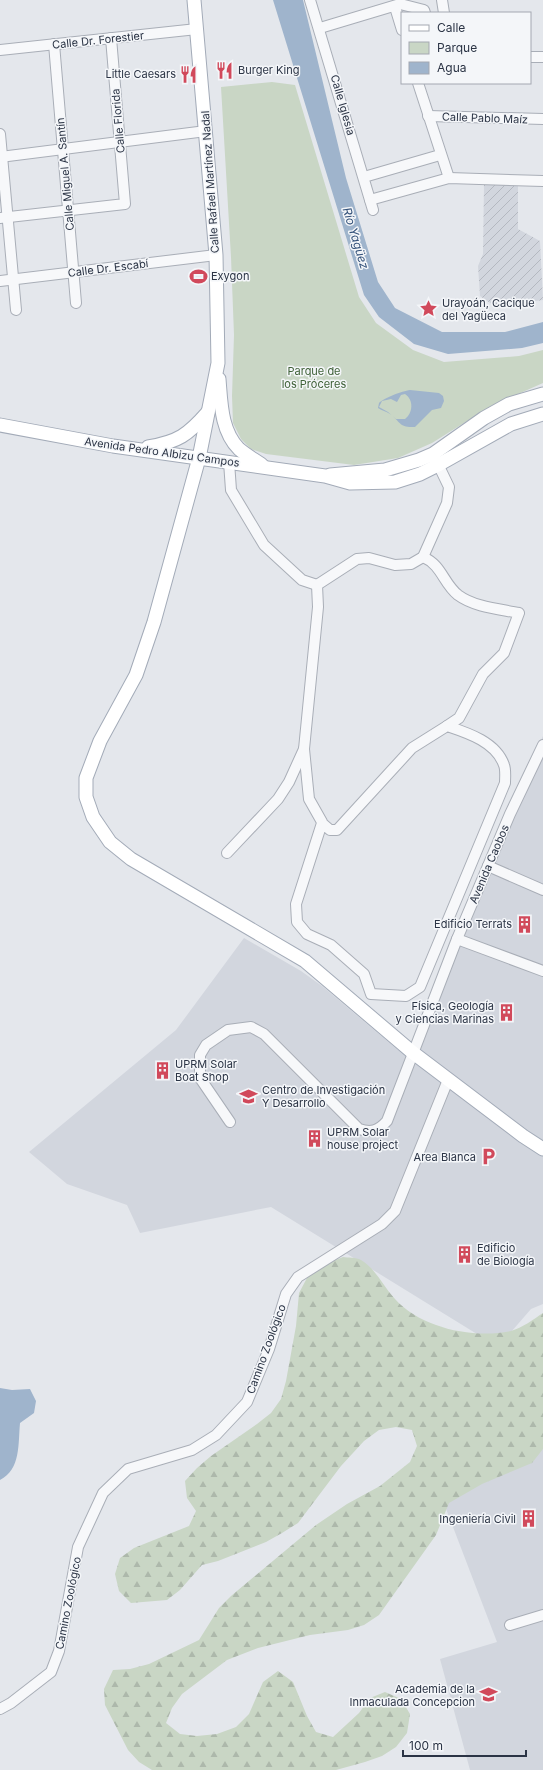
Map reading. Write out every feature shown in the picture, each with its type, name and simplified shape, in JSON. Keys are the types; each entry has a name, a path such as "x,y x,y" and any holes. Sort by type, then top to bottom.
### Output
{"main road":[{"name":"Calle Rafael Martínez Nadal","path":"194,0 216,255 218,363 199,458 154,622 136,675 100,741 86,778 86,797 93,817 110,842 130,860 305,961 412,1052 523,1136 543,1149"},
{"path":"218,363 222,412 227,432 239,449 264,466"},
{"name":"Avenida Pedro Albizu Campos","path":"0,425 136,450 264,466 326,476 350,483 389,482 420,474 484,418 509,404 541,394"},
{"path":"136,450 166,444 180,438 193,429 208,412"},
{"name":"Avenida Pedro Albizu Campos","path":"436,460 511,424 543,414"},
{"path":"511,424 543,423"}],"street":[{"name":"Calle Iglesia","path":"310,0 320,28 372,205 449,178"},
{"path":"442,0 444,12"},
{"path":"401,23 399,10 400,4 424,10 425,12"},
{"path":"320,28 399,10"},
{"name":"Calle Dr. Forestier","path":"0,50 197,29"},
{"name":"Calle Florida","path":"68,210 125,204 111,38"},
{"name":"Calle Miguel A. Santín","path":"54,44 76,303"},
{"path":"531,57 543,57"},
{"path":"418,84 440,155 449,178 543,181"},
{"name":"Calle Pablo Maíz","path":"428,116 543,119"},
{"path":"1,157 206,131"},
{"path":"0,134 4,218 16,310"},
{"path":"364,177 440,155"},
{"path":"4,218 68,210"},
{"name":"Calle Dr. Escabí","path":"0,280 216,255"},
{"path":"317,585 357,559 369,558 395,565 411,564 423,557 447,503 449,487 436,460"},
{"path":"229,462 231,490 264,545 302,580 317,585"},
{"path":"317,585 318,607 304,749 309,799 322,823 330,830 337,830 412,748 459,718 483,674 504,652 519,614 472,603 457,594 433,561 423,557"},
{"path":"322,823 296,904 296,922 307,934 331,945 364,974 371,994 406,996 420,987 505,783 505,766 496,751 471,735 447,726"},
{"name":"Avenida Caobos","path":"230,1122 200,1078 200,1055 206,1045 228,1030 251,1027 264,1034 321,1089 359,1129 368,1132 376,1131 386,1121 457,939 510,814 543,745"},
{"path":"227,853 278,799 289,782 304,749"},
{"path":"488,866 543,890"},
{"path":"457,939 543,971"},
{"name":"Camino Zoológico","path":"0,1708 11,1703 51,1672 59,1651 78,1547 103,1493 128,1469 192,1450 216,1435 246,1402 269,1349 286,1294 298,1276 382,1224 395,1211 448,1080"},
{"path":"510,1625 543,1615"}],"shaded area":[{"path":"484,184 518,186 518,229 540,241 543,300 496,307 480,296 478,266 483,254"},
{"path":"543,736 543,1304 531,1309 498,1347 271,1207 140,1233 127,1205 67,1184 29,1152 176,1030 244,938 301,971 322,986 398,1050 407,1048 412,1042 454,938"},
{"path":"543,1449 543,1770 470,1770 440,1659 497,1642 440,1493"}],"green space":[{"name":"Parque de los Próceres","path":"272,82 295,85 359,297 376,323 413,350 444,362 519,356 543,350 543,383 491,406 432,443 398,458 354,465 266,454 251,449 241,439 233,423 232,396 234,335 221,87"},
{"path":"343,1257 361,1260 371,1268 395,1299 406,1309 433,1324 448,1329 480,1333 511,1331 524,1326 543,1313 543,1449 532,1463 482,1484 449,1503 436,1535 379,1615 364,1625 348,1630 310,1635 258,1648 227,1660 182,1694 172,1708 166,1723 180,1734 197,1736 217,1734 236,1727 249,1714 263,1682 278,1671 293,1682 307,1716 316,1732 333,1737 359,1713 370,1698 385,1692 401,1699 410,1714 407,1733 396,1747 382,1756 336,1770 152,1770 139,1762 128,1750 105,1705 104,1689 113,1670 130,1669 149,1664 199,1640 219,1608 231,1596 316,1525 347,1504 380,1486 410,1462 417,1446 412,1430 396,1427 379,1430 364,1441 341,1466 298,1523 282,1533 266,1542 218,1561 202,1565 180,1590 167,1600 131,1603 119,1591 115,1574 120,1558 134,1548 189,1526 196,1511 187,1498 185,1481 211,1456 271,1413 281,1399 286,1381 296,1326 299,1293 307,1278 321,1266"}],"water":[{"name":"Río Yagüez","path":"273,0 303,0 346,178 378,282 395,308 442,332 505,332 543,322 543,343 522,348 448,354 414,344 379,317 364,295"},
{"path":"410,390 439,393 443,396 444,401 441,408 432,410 415,427 406,427 396,419 405,419 410,413 411,403 405,394 401,395 397,402 391,399 382,401 379,407 393,416 378,408 381,401 393,395"},
{"path":"0,1388 12,1390 30,1389 36,1401 34,1413 20,1423 15,1463 7,1475 0,1480"}],"place":[{"name":"Burger King","path":"225,70"},
{"name":"Little Caesars","path":"189,74"},
{"name":"Exygon","path":"198,276"},
{"name":"Urayoán, Cacique del Yagüeca","path":"429,309"},
{"name":"Edificio Terrats","path":"525,924"},
{"name":"Física, Geología y Ciencias Marinas","path":"507,1012"},
{"name":"UPRM Solar Boat Shop","path":"162,1070"},
{"name":"Centro de Investigación Y Desarrollo","path":"249,1096"},
{"name":"UPRM Solar house project","path":"314,1138"},
{"name":"Area Blanca","path":"489,1157"},
{"name":"Edificio de Biología","path":"464,1254"},
{"name":"Ingeniería Civil","path":"529,1519"},
{"name":"Academia de la Inmaculada Concepcion","path":"488,1695"}]}
